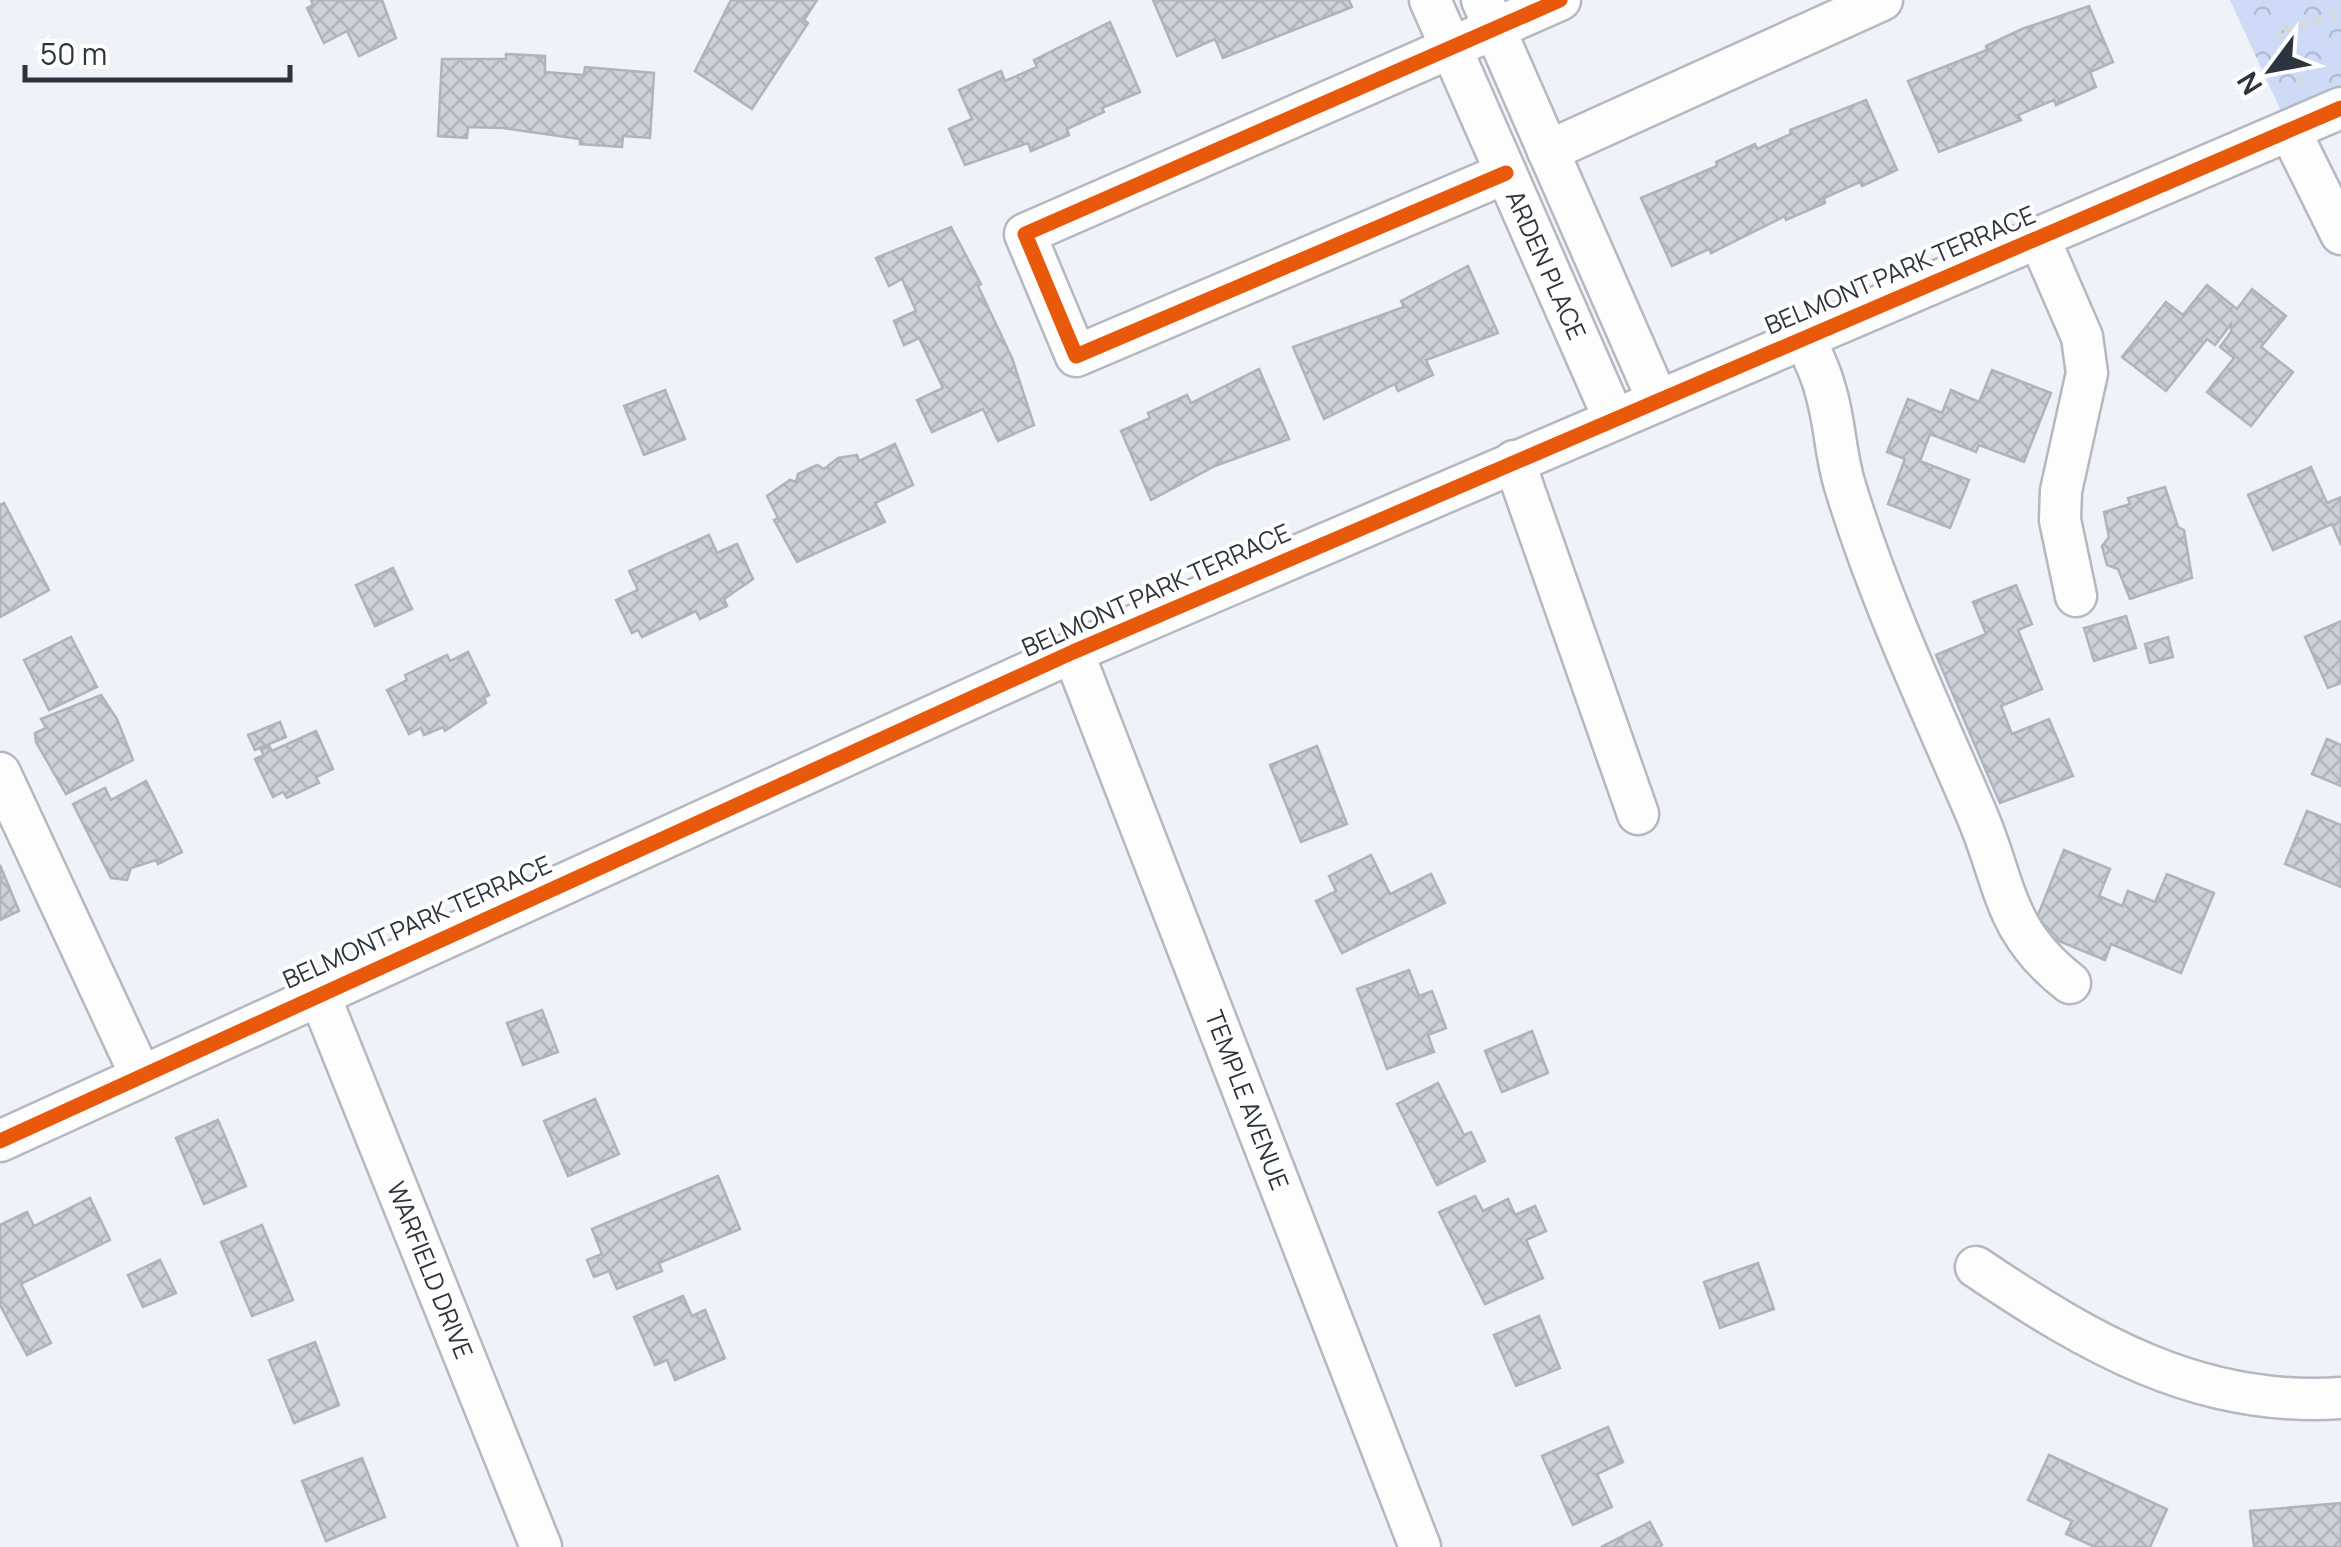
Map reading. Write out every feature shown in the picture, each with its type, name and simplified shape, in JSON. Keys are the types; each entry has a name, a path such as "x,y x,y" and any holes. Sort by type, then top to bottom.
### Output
{"street":[{"name":"ARDEN PLACE","path":"1430,0 1614,419"},
{"path":"1506,173 1076,356 1025,234 1451,48 1488,14 1560,0"},
{"path":"1548,151 1882,0"},
{"name":"ARDEN PLACE","path":"1488,14 1658,401"},
{"path":"2317,120 2341,234"},
{"name":"BELMONT PARK TERRACE","path":"0,1140 1074,652 2317,120"},
{"path":"2039,238 2085,352 2083,398 2060,490 2060,520 2076,596"},
{"path":"1806,339 1824,385 1838,461 1855,514 1948,754 1976,813 2014,920 2027,944 2070,983"},
{"path":"1514,461 1638,814"},
{"name":"TEMPLE AVENUE","path":"1074,652 1420,1547"},
{"path":"0,773 140,1074"},
{"name":"WARFIELD DRIVE","path":"319,994 541,1547"},
{"path":"1976,1266 2067,1328 2136,1363 2196,1383 2314,1400 2341,1398"}],"path":[{"path":"2317,120 2278,32 2341,14"}],"green space":[{"path":"2230,0 2341,0 2341,108 2291,133"}],"building":[{"path":"311,0 382,0 396,38 359,56 347,31 324,43 307,8 313,5"},
{"path":"731,0 817,0 804,20 808,23 752,109 695,71"},
{"path":"1153,0 1349,0 1352,7 1223,58 1215,39 1177,56"},
{"path":"2089,6 2113,62 2090,72 2096,87 2056,105 2054,100 2018,115 2021,120 1939,152 1908,81 1987,50 1986,46 2022,29"},
{"path":"1110,22 1140,92 1067,129 1069,135 1031,151 1028,143 965,165 949,129 972,119 959,90 1001,71 1005,81 1037,67 1034,60"},
{"path":"506,54 545,56 545,72 584,75 585,67 654,73 650,138 623,136 622,147 580,144 580,139 503,128 468,127 467,138 438,136 442,59 506,59"},
{"path":"1866,100 1897,170 1862,186 1860,182 1824,198 1825,203 1786,220 1785,216 1711,253 1709,249 1672,266 1641,198 1717,166 1716,162 1755,144 1757,149 1791,134 1790,130"},
{"path":"951,227 981,284 978,286 1012,358 1034,425 998,441 983,409 932,432 917,400 943,388 919,338 904,345 894,321 916,311 902,279 889,286 876,258"},
{"path":"1468,266 1498,333 1426,360 1433,375 1398,391 1395,384 1324,419 1293,347 1404,307 1401,301"},
{"path":"2207,285 2237,309 2252,289 2286,316 2261,347 2293,372 2251,426 2207,392 2234,358 2220,347 2231,332 2231,324 2215,345 2207,339 2166,391 2122,357 2166,302 2183,315"},
{"path":"1259,369 1289,439 1215,466 1151,500 1121,431 1187,395 1191,403"},
{"path":"1992,370 2051,393 2024,462 1979,445 1976,452 1930,434 1920,461 1969,480 1950,528 1888,504 1905,459 1887,452 1908,399 1942,413 1951,390 1979,402"},
{"path":"665,390 685,439 644,455 624,406"},
{"path":"895,444 913,485 875,503 885,522 797,562 774,520 778,518 767,496 790,480 796,482 798,474 817,465 824,469 838,458 857,455 859,461"},
{"path":"2311,467 2327,503 2341,497 2341,545 2332,524 2273,550 2248,495"},
{"path":"2165,487 2178,527 2184,530 2192,578 2130,599 2118,569 2107,565 2102,546 2109,537 2104,512 2130,504 2128,498"},
{"path":"4,503 49,590 0,617 0,505"},
{"path":"709,535 717,553 737,544 753,579 724,599 727,606 700,619 696,611 642,637 638,630 632,633 616,600 638,590 629,571"},
{"path":"393,568 412,609 375,626 356,585"},
{"path":"2016,585 2032,624 2018,630 2042,689 2001,706 2012,734 2049,719 2073,776 2000,803 1936,655 1986,634 1973,602"},
{"path":"2126,616 2136,648 2094,661 2084,628"},
{"path":"2341,621 2341,683 2328,688 2305,637"},
{"path":"71,637 97,687 49,710 24,660"},
{"path":"2168,637 2173,657 2150,663 2145,644"},
{"path":"468,652 489,695 484,698 486,703 445,731 443,727 424,735 421,728 409,734 387,690 407,680 405,675 447,655 450,661"},
{"path":"101,695 117,719 133,760 66,794 36,742 35,733 46,728 41,719"},
{"path":"280,722 286,737 255,750 248,735"},
{"path":"316,731 333,769 316,777 319,783 287,798 283,792 273,797 255,759 264,755 261,750 269,746 272,751"},
{"path":"2327,739 2341,745 2341,786 2312,774"},
{"path":"1317,746 1347,824 1301,842 1270,765"},
{"path":"146,781 182,852 158,864 156,860 131,868 127,880 111,878 73,804 105,788 111,800"},
{"path":"2307,811 2341,825 2341,887 2285,864"},
{"path":"2064,850 2110,869 2099,896 2122,906 2128,891 2155,902 2167,874 2214,893 2181,973 2111,944 2105,960 2032,930"},
{"path":"1371,855 1390,894 1431,874 1445,903 1342,953 1316,901 1336,891 1329,876"},
{"path":"0,865 19,911 0,920"},
{"path":"1409,970 1419,996 1432,991 1446,1028 1428,1035 1434,1052 1387,1069 1357,989"},
{"path":"542,1010 558,1052 523,1065 507,1023"},
{"path":"1532,1031 1548,1073 1502,1092 1485,1051"},
{"path":"1438,1083 1464,1135 1471,1132 1485,1161 1437,1185 1397,1104"},
{"path":"595,1099 619,1154 568,1176 544,1121"},
{"path":"218,1120 246,1186 204,1204 176,1138"},
{"path":"718,1176 740,1229 659,1263 662,1271 617,1289 609,1271 594,1277 587,1260 602,1254 592,1229"},
{"path":"1475,1196 1483,1211 1508,1199 1515,1215 1535,1206 1546,1231 1526,1240 1543,1278 1485,1304 1439,1212"},
{"path":"90,1198 110,1240 21,1284 51,1343 27,1355 0,1305 0,1225 27,1212 34,1226"},
{"path":"262,1225 293,1300 252,1316 221,1242"},
{"path":"160,1260 176,1293 143,1307 128,1275"},
{"path":"1758,1263 1774,1309 1720,1328 1704,1282"},
{"path":"683,1296 692,1316 705,1310 725,1358 675,1380 667,1360 655,1365 634,1317"},
{"path":"1539,1316 1560,1368 1516,1386 1494,1335"},
{"path":"315,1342 339,1405 294,1423 269,1360"},
{"path":"1608,1427 1623,1462 1597,1474 1612,1507 1573,1525 1542,1456"},
{"path":"2049,1455 2167,1509 2150,1547 2095,1547 2066,1534 2072,1521 2028,1500"},
{"path":"362,1458 385,1517 326,1541 302,1481"},
{"path":"2341,1503 2341,1547 2254,1547 2250,1511"},
{"path":"1650,1522 1662,1545 1659,1547 1601,1547"}],"cycle path":[{"path":"1506,173 1076,356 1025,234 1560,0"},
{"path":"0,1141 1073,652 2341,108"}]}
